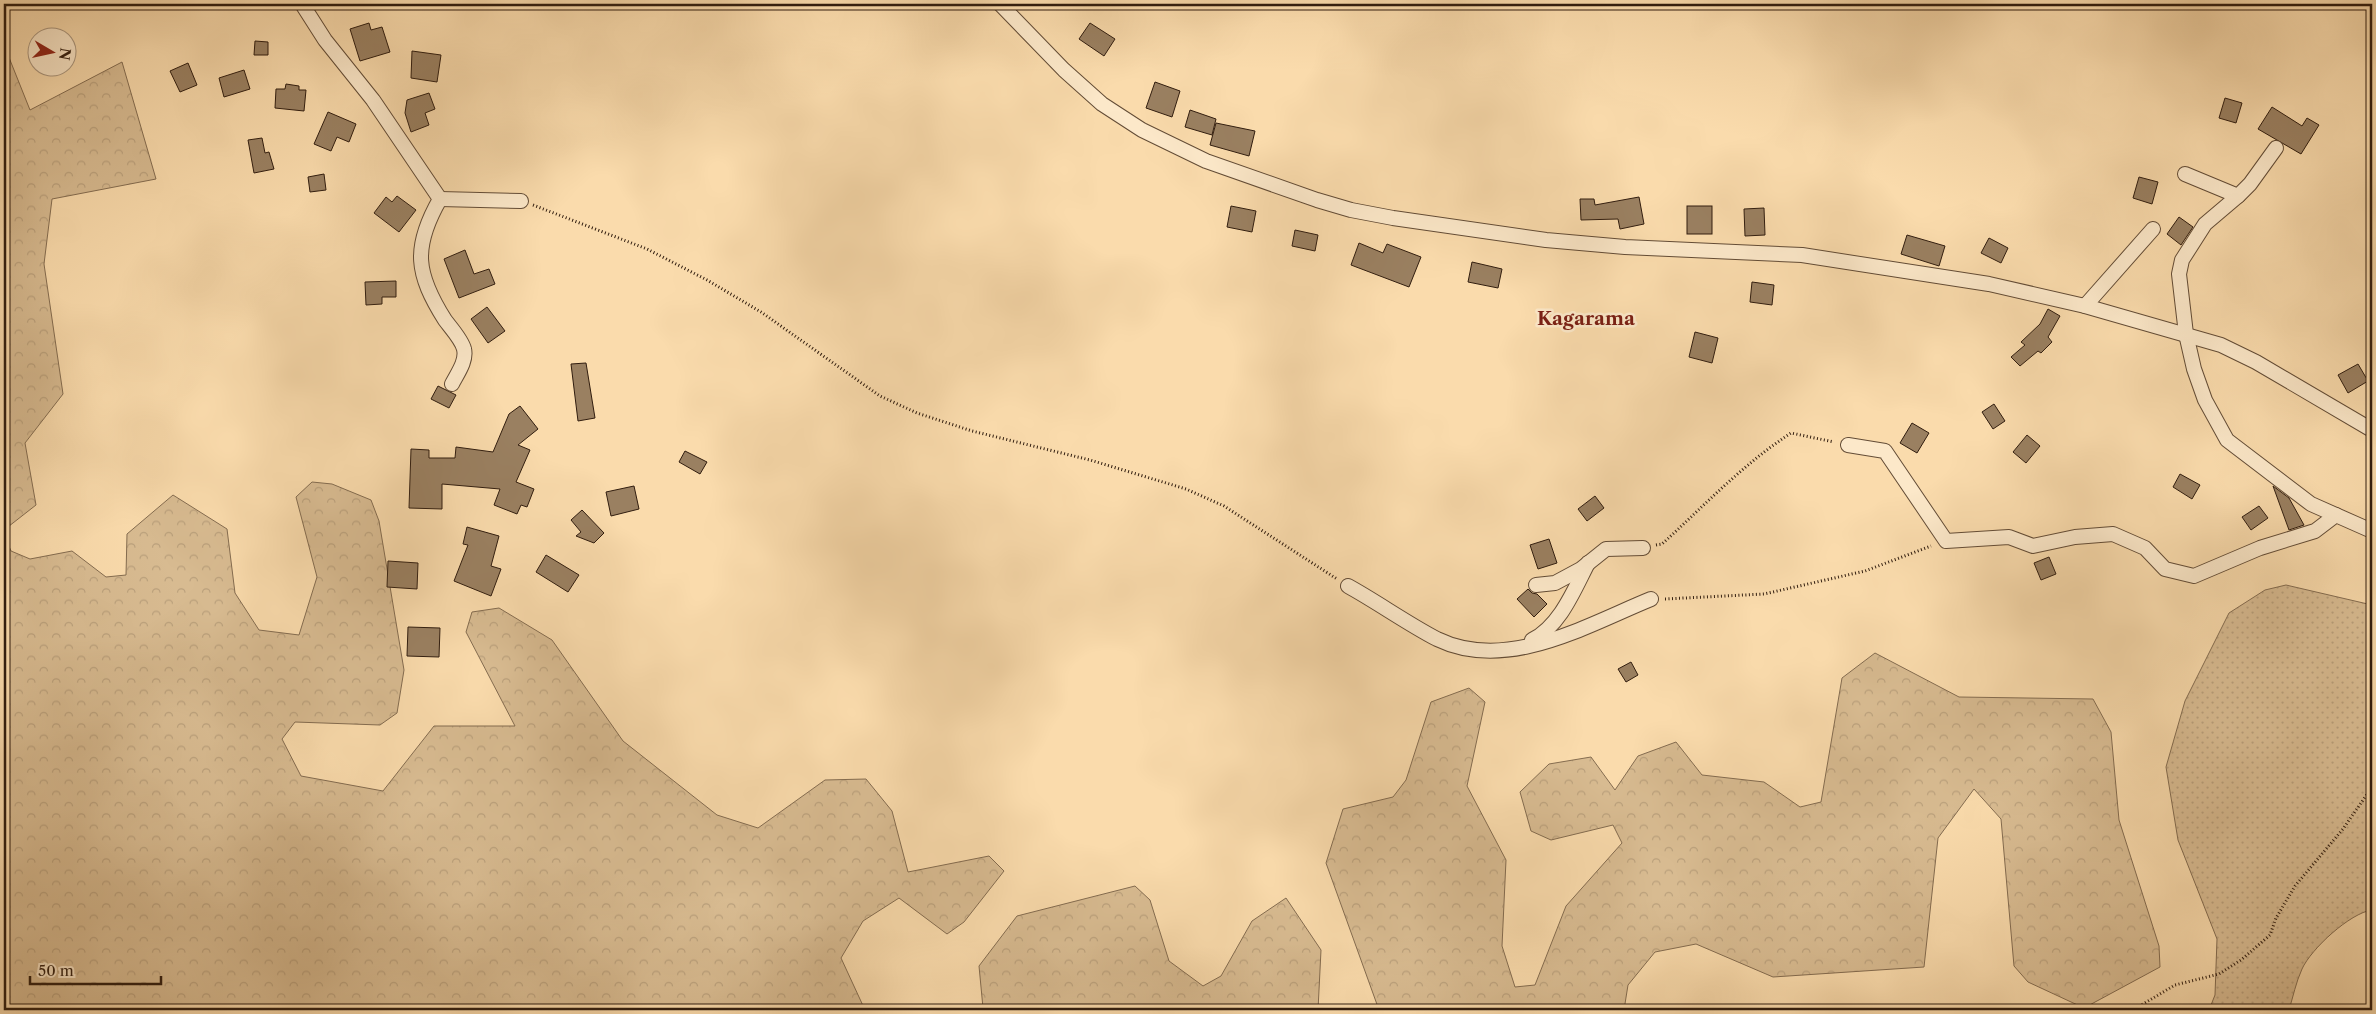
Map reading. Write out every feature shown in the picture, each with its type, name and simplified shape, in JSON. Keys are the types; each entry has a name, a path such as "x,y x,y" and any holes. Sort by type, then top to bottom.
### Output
{"street":[{"path":"302,4 325,40 373,100 440,199"},
{"path":"1000,4 1064,70 1102,104 1142,130 1206,161 1351,210 1546,240 1625,247 1802,255 1989,284 2085,306 2220,345 2256,362 2372,430"},
{"path":"2276,148 2250,184 2205,224 2182,260 2180,274 2186,334 2194,369 2205,400 2227,440 2311,504 2372,531"},
{"path":"2185,174 2238,196"},
{"path":"440,199 521,202"},
{"path":"440,199 422,241 421,268 430,295 464,348 463,364 452,384"},
{"path":"2085,306 2153,229"},
{"path":"1848,444 1885,451 1946,541 2009,537 2033,546 2075,537 2113,534 2145,548 2165,569 2194,576 2260,548 2315,531 2336,515"},
{"path":"1536,586 1555,582 1588,563 1606,549 1643,548"},
{"path":"1513,650 1543,634 1565,606 1588,563"},
{"path":"1348,586 1438,639 1470,649 1513,650 1560,636 1651,599"}],"path":[{"path":"521,202 554,212 647,249 707,280 761,312 880,396 917,413 972,431 1090,460 1186,488 1224,506 1348,586"},
{"path":"1643,548 1662,544 1718,492 1775,443 1791,433 1848,444"},
{"path":"1651,599 1764,594 1865,571 1946,541"},
{"path":"2134,1010 2175,985 2220,974 2241,960 2270,935 2276,918 2295,886 2343,829 2372,787"}],"green space":[{"path":"4,14 6,50 30,110 122,62 156,179 52,199 44,264 63,394 25,443 36,505 4,530"},
{"path":"312,482 332,484 371,500 379,521 404,670 397,713 380,725 295,722 282,739 301,776 383,791 434,726 515,726 466,632 472,612 499,608 552,640 623,741 717,815 758,828 825,780 866,779 892,811 908,872 989,856 1004,871 964,922 947,934 899,898 863,921 841,958 865,1010 4,1010 4,535 11,551 30,559 72,551 106,577 126,575 127,534 173,495 227,529 235,593 259,630 299,635 317,577 296,497"},
{"path":"2286,585 2372,605 2372,910 2353,918 2322,942 2302,969 2289,1010 2209,1010 2215,995 2217,939 2178,840 2166,767 2185,701 2229,613 2265,590"},
{"path":"1875,653 1959,697 2093,699 2111,732 2119,820 2159,946 2160,967 2084,1008 2028,982 2014,966 2001,819 1974,789 1938,838 1924,967 1773,977 1696,944 1655,952 1628,985 1624,1010 1379,1010 1326,863 1343,809 1393,797 1406,780 1431,702 1469,688 1485,702 1467,786 1506,860 1502,946 1515,987 1535,985 1566,906 1622,843 1613,825 1551,840 1531,831 1520,792 1549,764 1591,757 1615,790 1638,756 1676,742 1702,775 1764,782 1800,807 1821,802 1842,678"},
{"path":"1135,886 1150,900 1169,961 1203,986 1221,976 1252,921 1286,898 1321,950 1318,1010 985,1010 983,1008 979,966 1017,916"}],"building":[{"path":"369,23 371,30 382,27 390,52 360,61 350,29"},
{"path":"1090,23 1115,39 1104,56 1079,39"},
{"path":"255,41 268,42 268,55 254,55"},
{"path":"412,51 441,55 437,82 411,78"},
{"path":"188,63 197,85 180,92 170,71"},
{"path":"244,70 250,89 224,97 219,78"},
{"path":"1155,82 1180,91 1172,117 1146,108"},
{"path":"286,84 299,86 299,90 306,90 304,111 275,108 276,89 285,89"},
{"path":"429,93 435,109 425,113 429,125 411,132 405,113 407,100"},
{"path":"2225,98 2242,103 2236,123 2219,118"},
{"path":"2272,107 2302,126 2307,118 2319,125 2301,154 2258,129"},
{"path":"1190,110 1216,119 1212,135 1185,127"},
{"path":"328,112 356,124 349,142 337,137 331,151 314,144"},
{"path":"1216,123 1255,131 1249,156 1210,145"},
{"path":"262,138 265,153 269,152 274,169 254,173 248,140"},
{"path":"324,174 326,190 310,192 308,177"},
{"path":"2139,177 2158,182 2152,204 2133,198"},
{"path":"397,196 416,210 399,232 374,213 386,197 392,202"},
{"path":"1639,197 1644,224 1620,229 1618,219 1581,220 1580,199 1594,199 1595,205"},
{"path":"1231,206 1256,211 1252,232 1227,227"},
{"path":"1687,206 1712,206 1712,234 1687,234"},
{"path":"1764,208 1765,235 1745,236 1744,209"},
{"path":"2179,217 2193,227 2181,245 2167,234"},
{"path":"1295,230 1318,235 1315,251 1292,246"},
{"path":"1907,235 1945,246 1939,266 1901,254"},
{"path":"1989,238 2008,248 2001,263 1981,253"},
{"path":"1359,243 1383,253 1387,244 1421,257 1409,287 1351,265"},
{"path":"465,250 474,274 489,269 495,284 459,298 444,259"},
{"path":"1472,262 1502,269 1498,288 1468,282"},
{"path":"396,281 396,297 382,297 382,304 366,305 365,282"},
{"path":"1752,282 1774,285 1772,305 1750,302"},
{"path":"487,307 505,331 488,343 471,319"},
{"path":"2048,309 2060,316 2048,337 2052,342 2041,353 2038,351 2020,366 2011,357 2025,345 2021,342 2040,324"},
{"path":"1695,332 1718,338 1712,363 1689,357"},
{"path":"586,363 595,418 578,421 571,364"},
{"path":"2358,364 2368,381 2348,393 2338,375"},
{"path":"438,386 456,395 449,408 431,399"},
{"path":"1994,404 2005,421 1993,429 1982,412"},
{"path":"520,406 538,429 518,445 530,450 516,482 534,489 527,507 521,505 517,514 494,505 500,489 442,484 442,509 409,508 411,449 429,450 429,458 455,458 456,447 493,452 509,414"},
{"path":"1912,423 1929,433 1917,453 1900,443"},
{"path":"2027,435 2040,446 2026,463 2013,452"},
{"path":"685,451 707,462 700,474 679,462"},
{"path":"2180,474 2200,485 2192,499 2173,487"},
{"path":"634,486 639,509 611,516 606,492"},
{"path":"2273,486 2289,498 2304,525 2289,530"},
{"path":"1595,496 1604,508 1587,521 1578,509"},
{"path":"2259,506 2268,518 2251,530 2242,517"},
{"path":"582,510 604,533 594,543 576,536 581,532 571,520"},
{"path":"467,527 499,536 491,566 501,569 491,596 454,581 468,545 463,544"},
{"path":"1549,539 1557,563 1538,569 1530,545"},
{"path":"546,555 579,575 568,592 536,572"},
{"path":"2049,557 2056,574 2041,580 2034,563"},
{"path":"388,561 418,563 417,589 387,587"},
{"path":"1528,589 1532,593 1537,594 1547,604 1534,617 1517,599"},
{"path":"408,627 440,628 439,657 407,656"},
{"path":"1631,662 1638,675 1626,682 1618,669"}],"district":[{"name":"Kagarama","path":"1586,318"}]}
